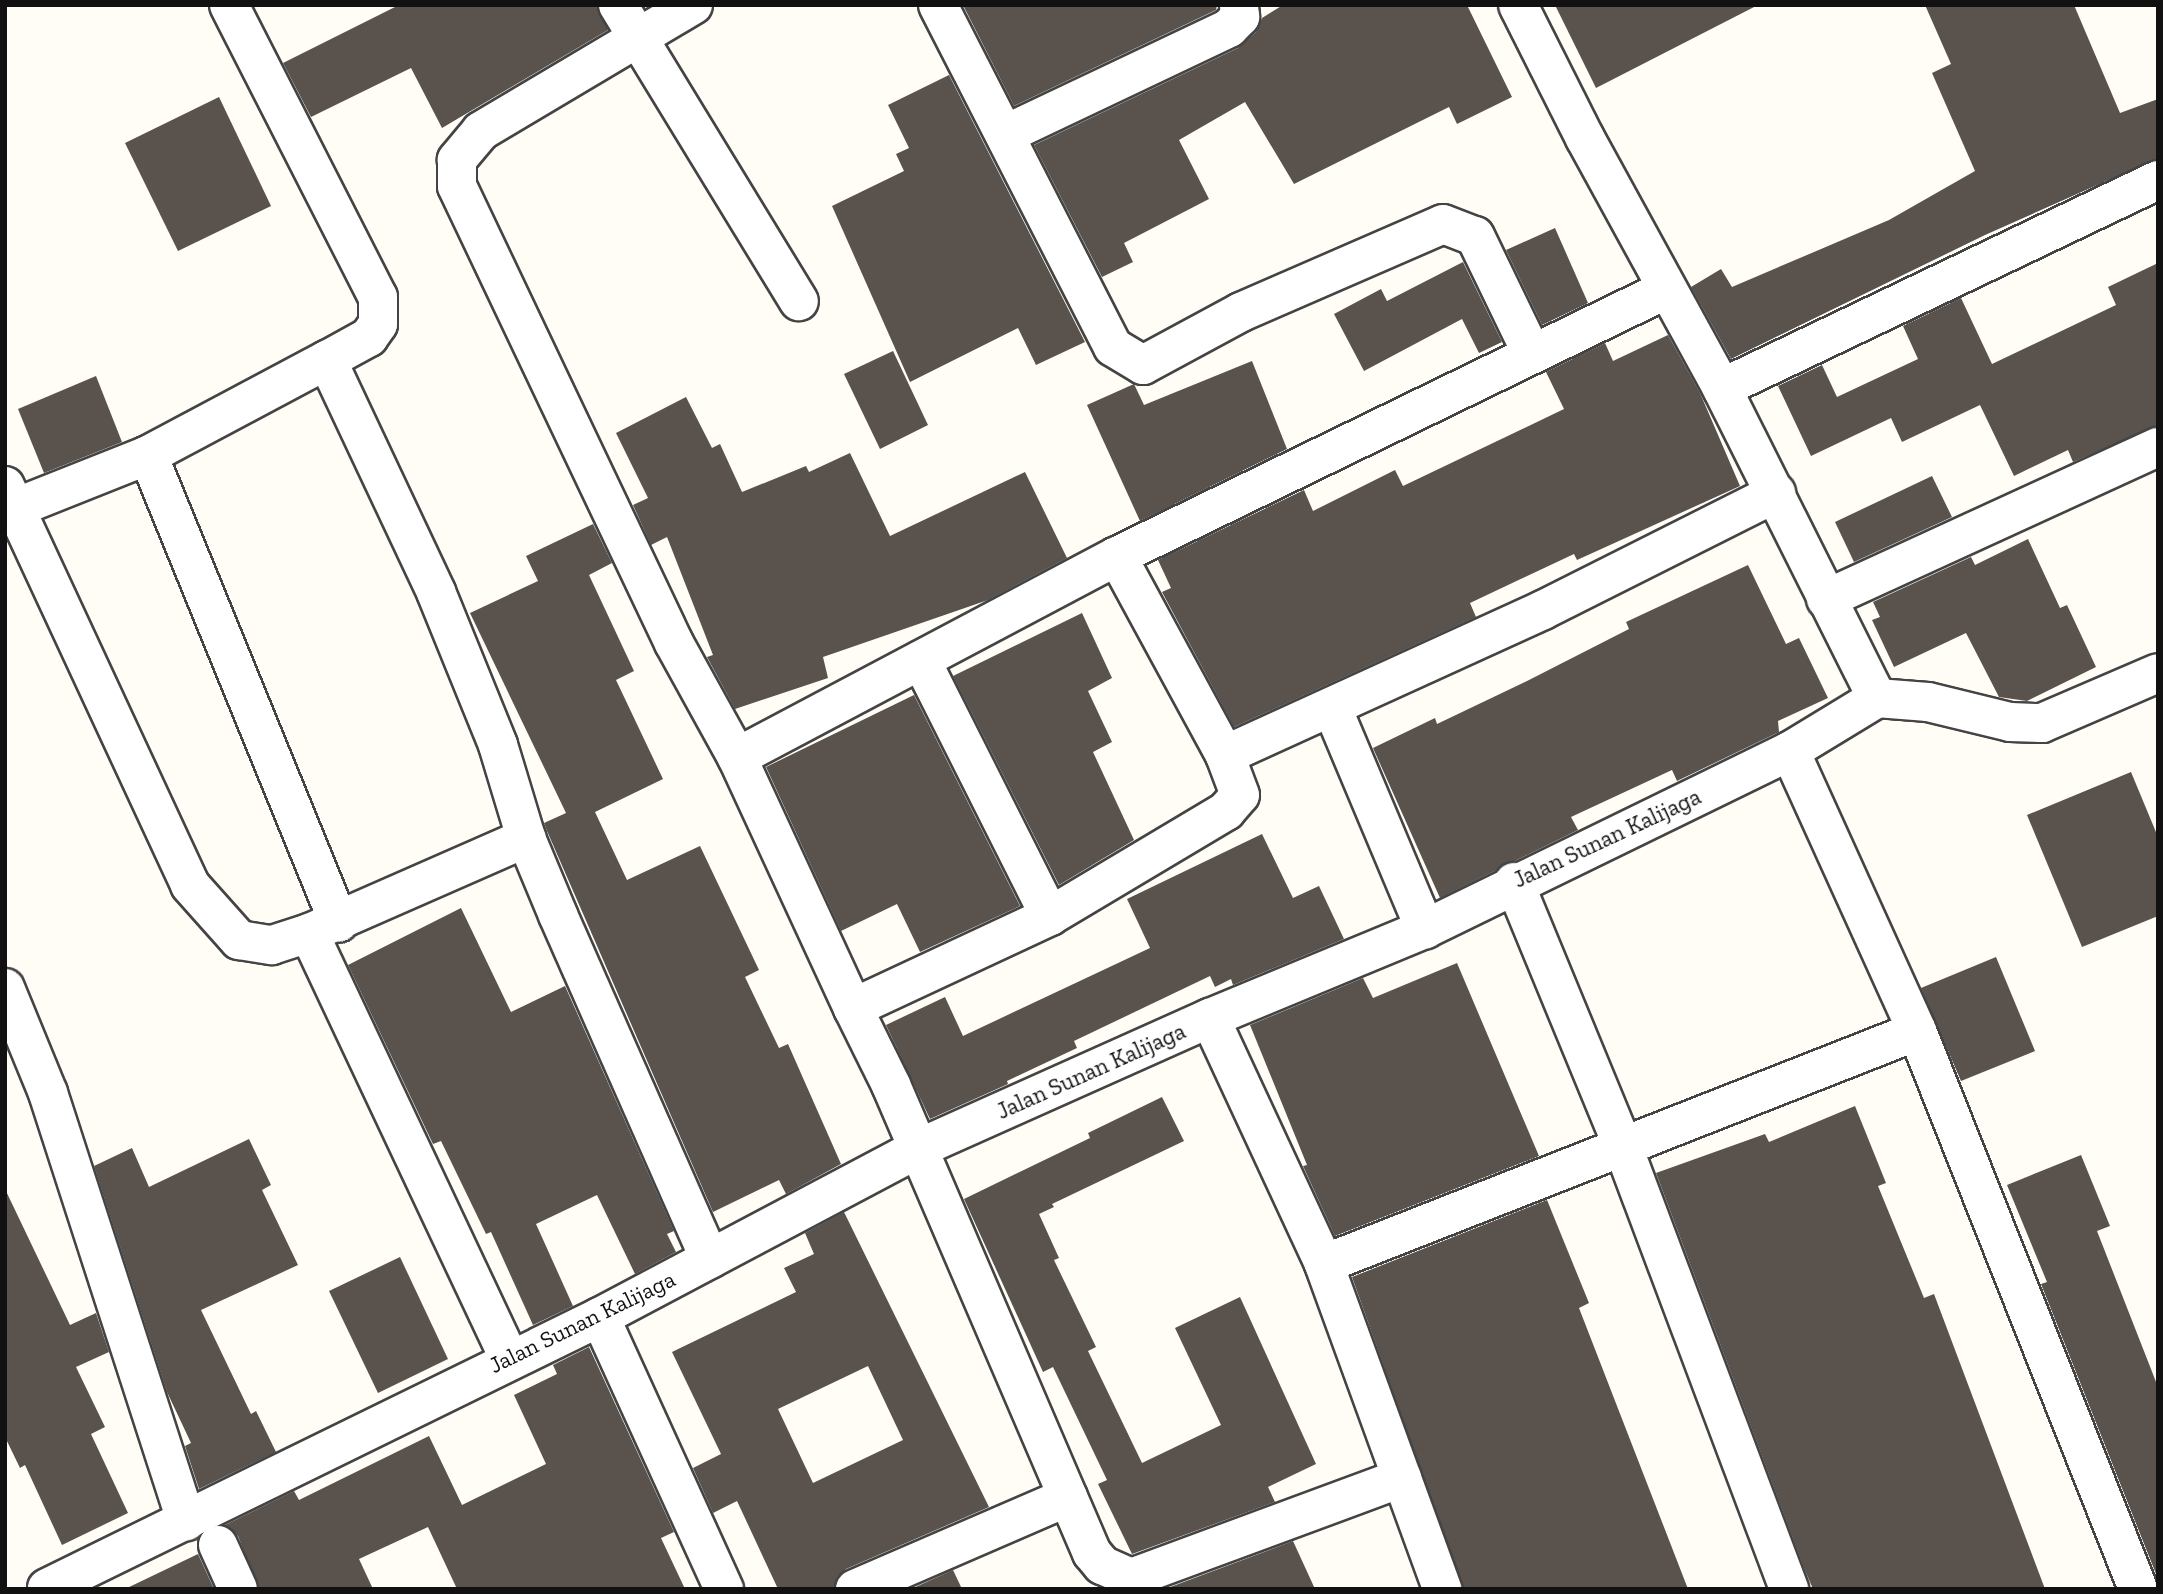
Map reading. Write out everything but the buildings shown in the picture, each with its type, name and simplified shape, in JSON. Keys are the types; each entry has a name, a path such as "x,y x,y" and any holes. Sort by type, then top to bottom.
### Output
{"street":[{"path":"229,5 378,297 378,324 369,337 148,454 8,502 190,885 239,940 272,945 324,928 526,838"},
{"path":"693,5 627,21 481,131 457,160 457,186 674,643 737,757 917,1149 1092,1553 1116,1574 1131,1578 1402,1478"},
{"path":"938,5 1113,347 1143,366 1241,312 1443,224 1475,236 1532,354"},
{"path":"1006,134 1229,28 1240,17 1239,5"},
{"path":"1518,5 1722,388 1877,698 1928,702 2010,722 2042,723 2158,673"},
{"path":"627,21 799,301"},
{"path":"1722,388 2158,180"},
{"path":"737,757 1117,556 1667,289"},
{"path":"327,360 436,592 498,745 526,838 710,1259"},
{"path":"1826,598 2158,447"},
{"path":"148,454 324,928 509,1358"},
{"path":"1225,755 1332,709 1776,494"},
{"path":"853,1008 1050,916 1234,804 1240,787 1225,755 1117,556"},
{"path":"920,660 1050,916"},
{"name":"Jalan Sunan Kalijaga","path":"47,1588 509,1358 600,1317 917,1149 1210,1018 1425,929 1514,882 1790,751 1877,698"},
{"path":"1332,709 1425,929"},
{"path":"1790,751 1917,1031 2138,1589"},
{"path":"1514,882 1623,1147 1789,1589"},
{"path":"5,988 48,1093 186,1521"},
{"path":"1210,1018 1324,1264 1442,1589"},
{"path":"1324,1264 1917,1031"},
{"path":"600,1317 723,1589"},
{"path":"855,1589 1068,1497"},
{"path":"218,1545 239,1589"}]}
